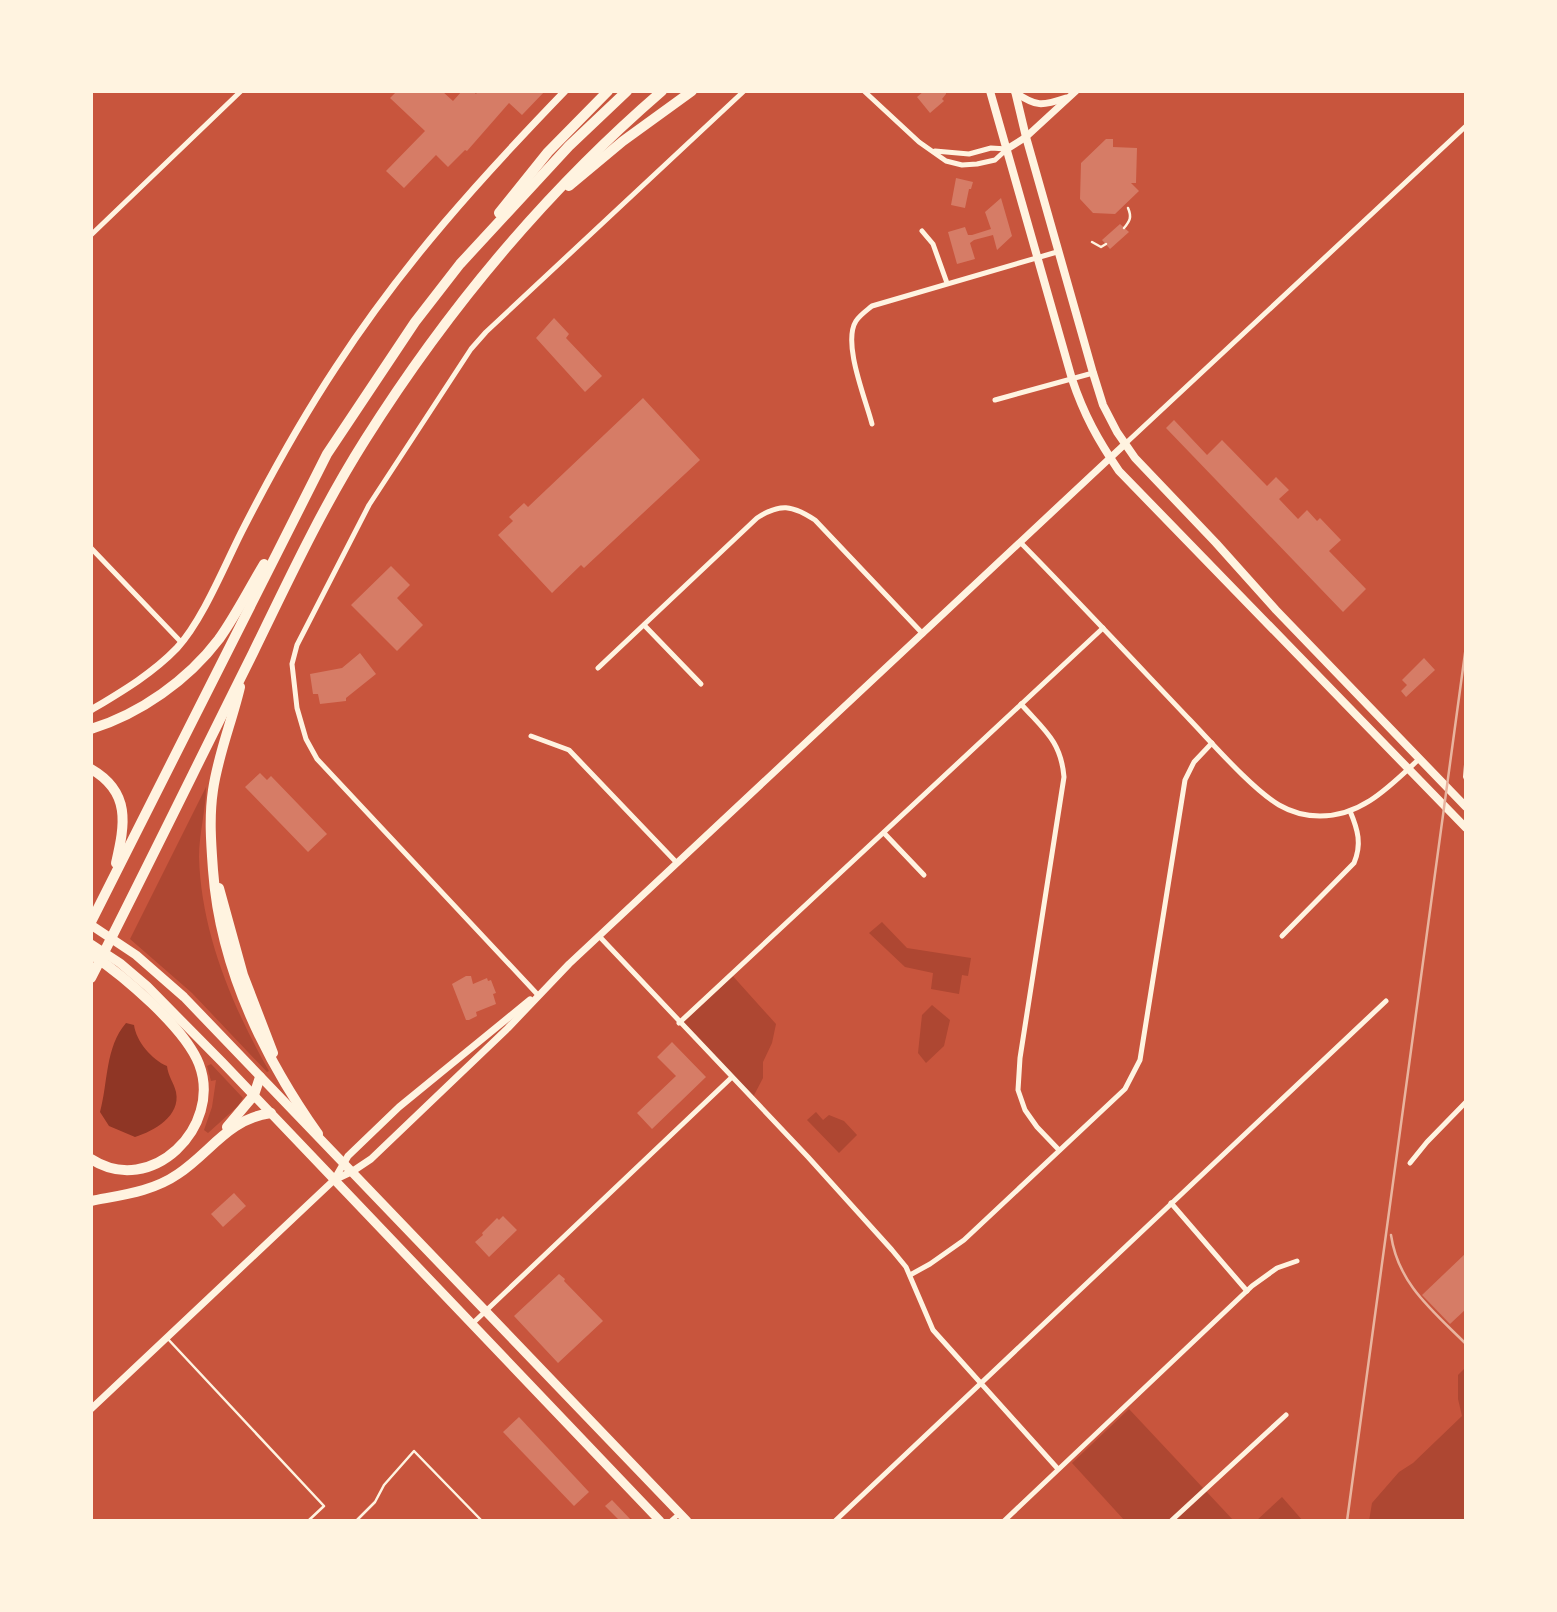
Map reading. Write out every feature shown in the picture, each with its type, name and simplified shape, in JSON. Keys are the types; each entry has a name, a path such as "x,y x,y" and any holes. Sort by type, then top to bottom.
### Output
{"highway":[{"path":"91,729 112,721 159,695 210,650 237,611 327,454 415,322 548,152 608,91"},
{"path":"460,264 569,146 627,91"},
{"path":"91,978 328,504 364,441 436,335 515,236 604,142 662,91"},
{"path":"515,236 623,141 692,91"},
{"path":"91,923 327,454"},
{"path":"245,668 213,789 210,824 218,914 235,978 249,1014 275,1068 318,1134"},
{"path":"91,769 110,785 122,808 124,830 115,873"},
{"path":"91,954 126,980 190,1046 199,1063 204,1089 199,1119 194,1129 176,1152 160,1163 123,1170 91,1159"},
{"path":"91,1201 142,1191 164,1182 193,1162 254,1096 261,1077"},
{"path":"218,1138 254,1115 271,1113"}],"main road":[{"path":"990,91 1084,415 1119,471 1466,828"},
{"path":"1015,92 1057,252 1093,373 1103,405 1125,444 1276,610 1466,807"},
{"path":"91,923 136,955 166,981 354,1171 687,1521"},
{"path":"91,944 147,986 660,1521"}],"street":[{"path":"91,234 241,91"},
{"path":"91,710 152,671 181,642 200,612 281,458 335,368 374,312 443,221 565,91"},
{"path":"538,995 317,759 306,739 297,708 292,664 301,636 369,505 471,349 485,332 744,91"},
{"path":"864,91 913,136 946,161 970,165 995,160 1026,137 1076,91"},
{"path":"1015,92 1037,105 1046,105 1069,97"},
{"path":"91,1409 334,1181 365,1164 517,1020 538,995 599,936 1466,126"},
{"path":"932,150 969,154 991,148 1007,149"},
{"path":"922,231 933,244 947,283"},
{"path":"872,424 850,336 855,323 872,306 1057,252"},
{"path":"995,400 1093,373"},
{"path":"598,668 757,518 769,510 784,507 798,509 815,520 923,634"},
{"path":"1020,542 1212,743 1279,805 1297,813 1317,816 1350,811 1375,798 1419,759"},
{"path":"91,548 181,642"},
{"path":"644,625 701,684"},
{"path":"679,1023 1103,628"},
{"path":"1021,704 1058,745 1063,758 1064,777 1020,1058 1018,1090 1030,1119 1059,1150"},
{"path":"531,736 569,750 677,863"},
{"path":"910,1275 953,1249 1125,1088 1140,1060 1185,780 1194,762 1212,743"},
{"path":"1282,936 1354,863 1360,850 1350,811"},
{"path":"884,833 924,875"},
{"path":"599,936 892,1250 910,1275 933,1331 1058,1469"},
{"path":"334,1181 344,1161 415,1093 468,1052 516,1009 538,995"},
{"path":"835,1521 1385,1000"},
{"path":"472,1325 731,1078"},
{"path":"1410,1163 1466,1102"},
{"path":"1171,1203 1247,1291"},
{"path":"1004,1521 1247,1291 1277,1268 1297,1261"},
{"path":"1171,1521 1286,1415"},
{"path":"671,1521 680,1513"}],"lane":[{"path":"1124,228 1130,221 1128,208"},
{"path":"1092,242 1096,246 1106,244"},
{"path":"167,1338 324,1506 308,1521"},
{"path":"356,1521 375,1502 384,1485 414,1451 482,1521"}],"path":[{"path":"1466,752 1466,782"}],"shaded area":[{"path":"206,787 199,857 206,913 221,968 243,1021 269,1071 267,1072 192,993 130,939"},
{"path":"882,922 907,948 971,958 968,976 962,975 959,994 931,989 933,973 905,967 869,933"},
{"path":"731,974 776,1024 772,1043 763,1062 763,1078 752,1099 679,1023"},
{"path":"932,1005 950,1020 944,1046 926,1063 918,1053 922,1015"},
{"path":"126,1023 134,1025 146,1049 167,1066 176,1092 176,1101 170,1115 158,1126 135,1137 109,1126 100,1112 114,1043"},
{"path":"211,1064 243,1098 238,1106 208,1133 204,1130 212,1107 216,1080 211,1081 207,1066"},
{"path":"816,1112 823,1120 829,1115 844,1121 857,1135 839,1153 807,1120"},
{"path":"1466,1367 1466,1521 1369,1521 1372,1503 1399,1472 1413,1463 1462,1416 1458,1399 1458,1375"},
{"path":"1129,1409 1234,1521 1125,1521 1072,1463"},
{"path":"1282,1497 1303,1521 1256,1521"}],"building":[{"path":"397,91 442,91 453,101 462,91 473,91 476,94 478,91 545,91 522,115 509,103 467,151 448,167 436,155 404,188 386,171 425,131 390,98"},
{"path":"924,91 946,91 942,99 944,101 930,113 917,97"},
{"path":"1106,139 1113,139 1113,147 1137,148 1136,183 1131,183 1139,191 1115,214 1093,213 1080,199 1081,163"},
{"path":"956,178 973,182 965,208 951,205"},
{"path":"1001,198 1012,236 997,250 993,235 974,240 970,243 975,259 957,264 948,232 965,227 968,235 972,235 991,229 985,212"},
{"path":"1120,224 1129,232 1110,249 1102,240"},
{"path":"554,318 569,334 566,338 602,376 585,392 536,338"},
{"path":"643,398 700,460 584,568 581,565 552,593 498,535 513,521 509,517 524,503 528,507"},
{"path":"1174,420 1207,455 1222,440 1267,486 1276,477 1289,490 1279,499 1298,519 1307,510 1317,521 1320,518 1341,540 1329,551 1366,589 1343,612 1166,428"},
{"path":"391,566 410,585 397,598 423,625 397,651 351,605"},
{"path":"360,653 376,674 346,698 346,701 320,704 318,694 313,694 310,674 342,668"},
{"path":"1424,658 1435,670 1406,697 1401,691 1407,685 1402,680"},
{"path":"260,773 267,780 271,776 327,834 308,852 245,787"},
{"path":"471,976 473,984 487,978 488,981 491,980 496,993 493,994 496,1004 476,1012 477,1016 469,1020 466,1020 452,984"},
{"path":"672,1042 706,1077 652,1129 637,1113 676,1076 657,1057"},
{"path":"234,1193 246,1206 223,1227 211,1214"},
{"path":"503,1216 517,1230 489,1257 475,1242 497,1218 499,1220"},
{"path":"1466,1253 1466,1309 1450,1324 1422,1295"},
{"path":"559,1274 603,1321 558,1363 514,1316"},
{"path":"519,1417 589,1492 574,1506 503,1432"},
{"path":"612,1500 632,1521 620,1521 605,1506"}],"railway":[{"path":"1347,1521 1466,646"},
{"path":"1391,1235 1401,1268 1409,1282 1430,1308 1466,1344"}]}
